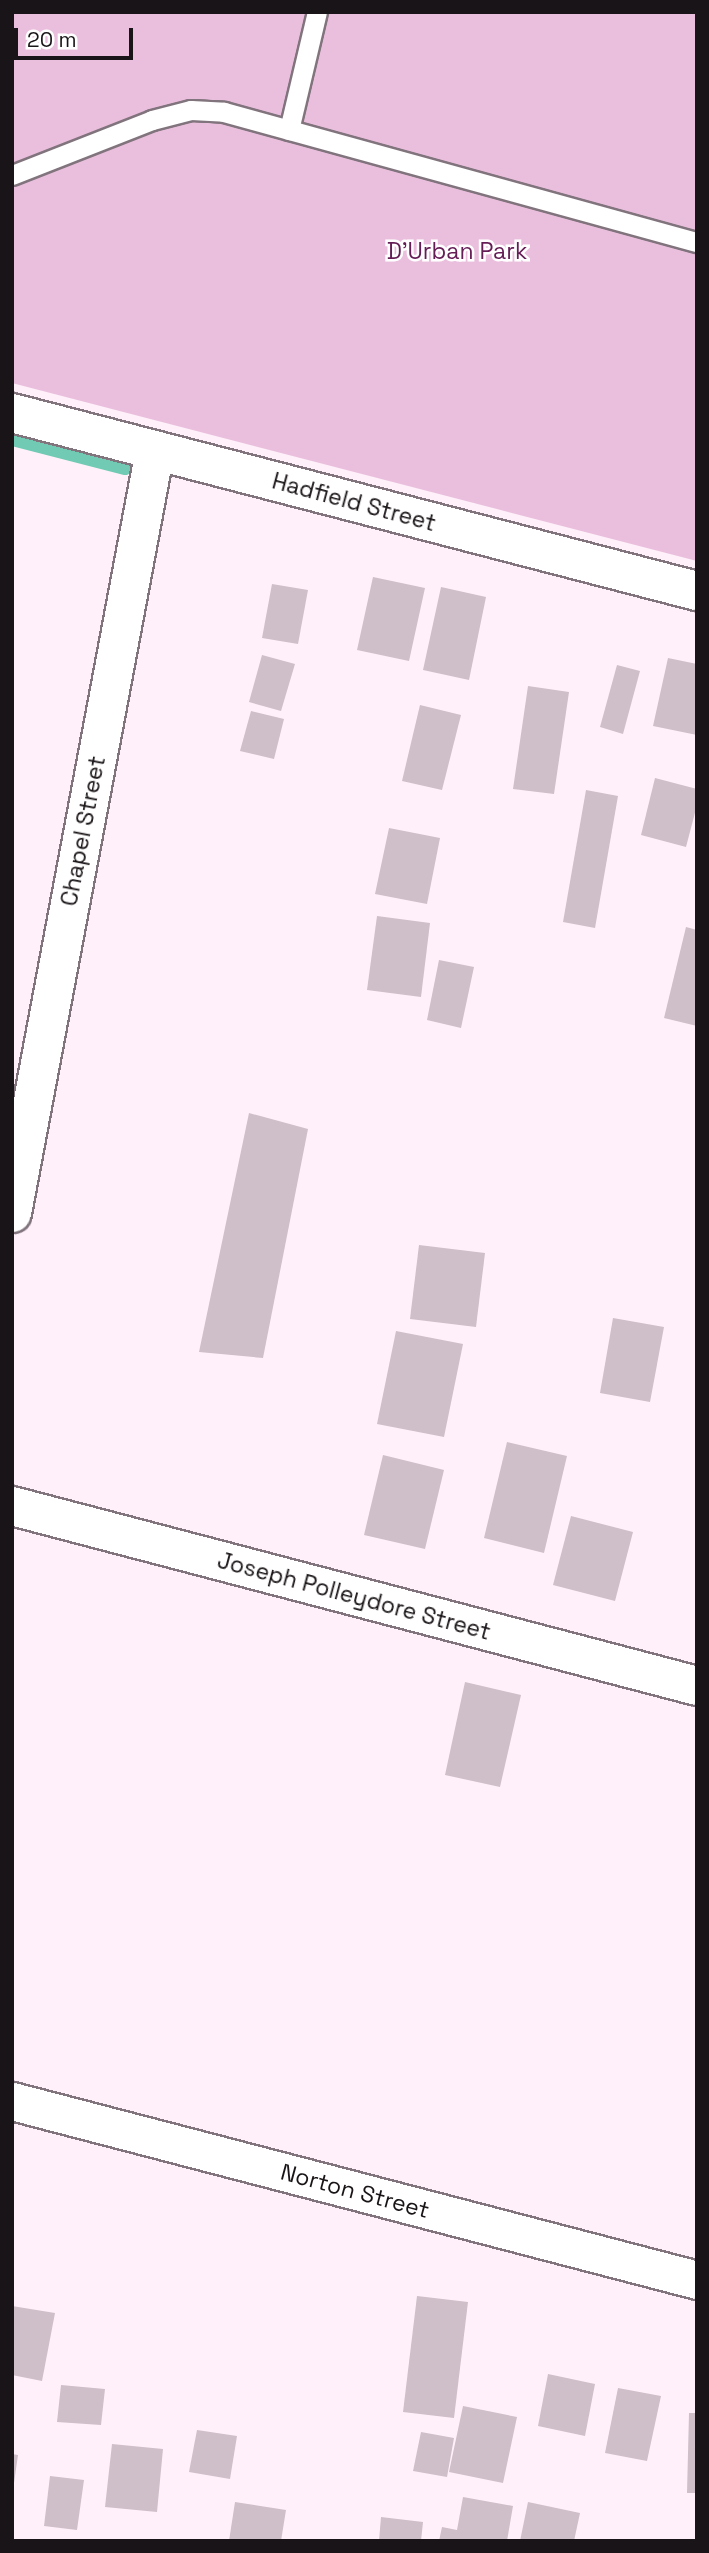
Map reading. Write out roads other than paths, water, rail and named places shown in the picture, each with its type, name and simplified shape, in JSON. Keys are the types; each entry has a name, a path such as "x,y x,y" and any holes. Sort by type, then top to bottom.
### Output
{"street":[{"name":"Hadfield Street","path":"12,413 697,591"},
{"name":"Chapel Street","path":"12,1213 155,450"},
{"name":"Joseph Polleydore Street","path":"12,1506 697,1686"},
{"name":"Norton Street","path":"12,2101 697,2280"}],"lane":[{"path":"289,130 317,12"},
{"path":"12,175 152,120 191,110 224,112 697,242"}],"waterway":[{"path":"12,440 125,469"}],"park label":[{"name":"D'Urban Park","path":"457,251"}]}
